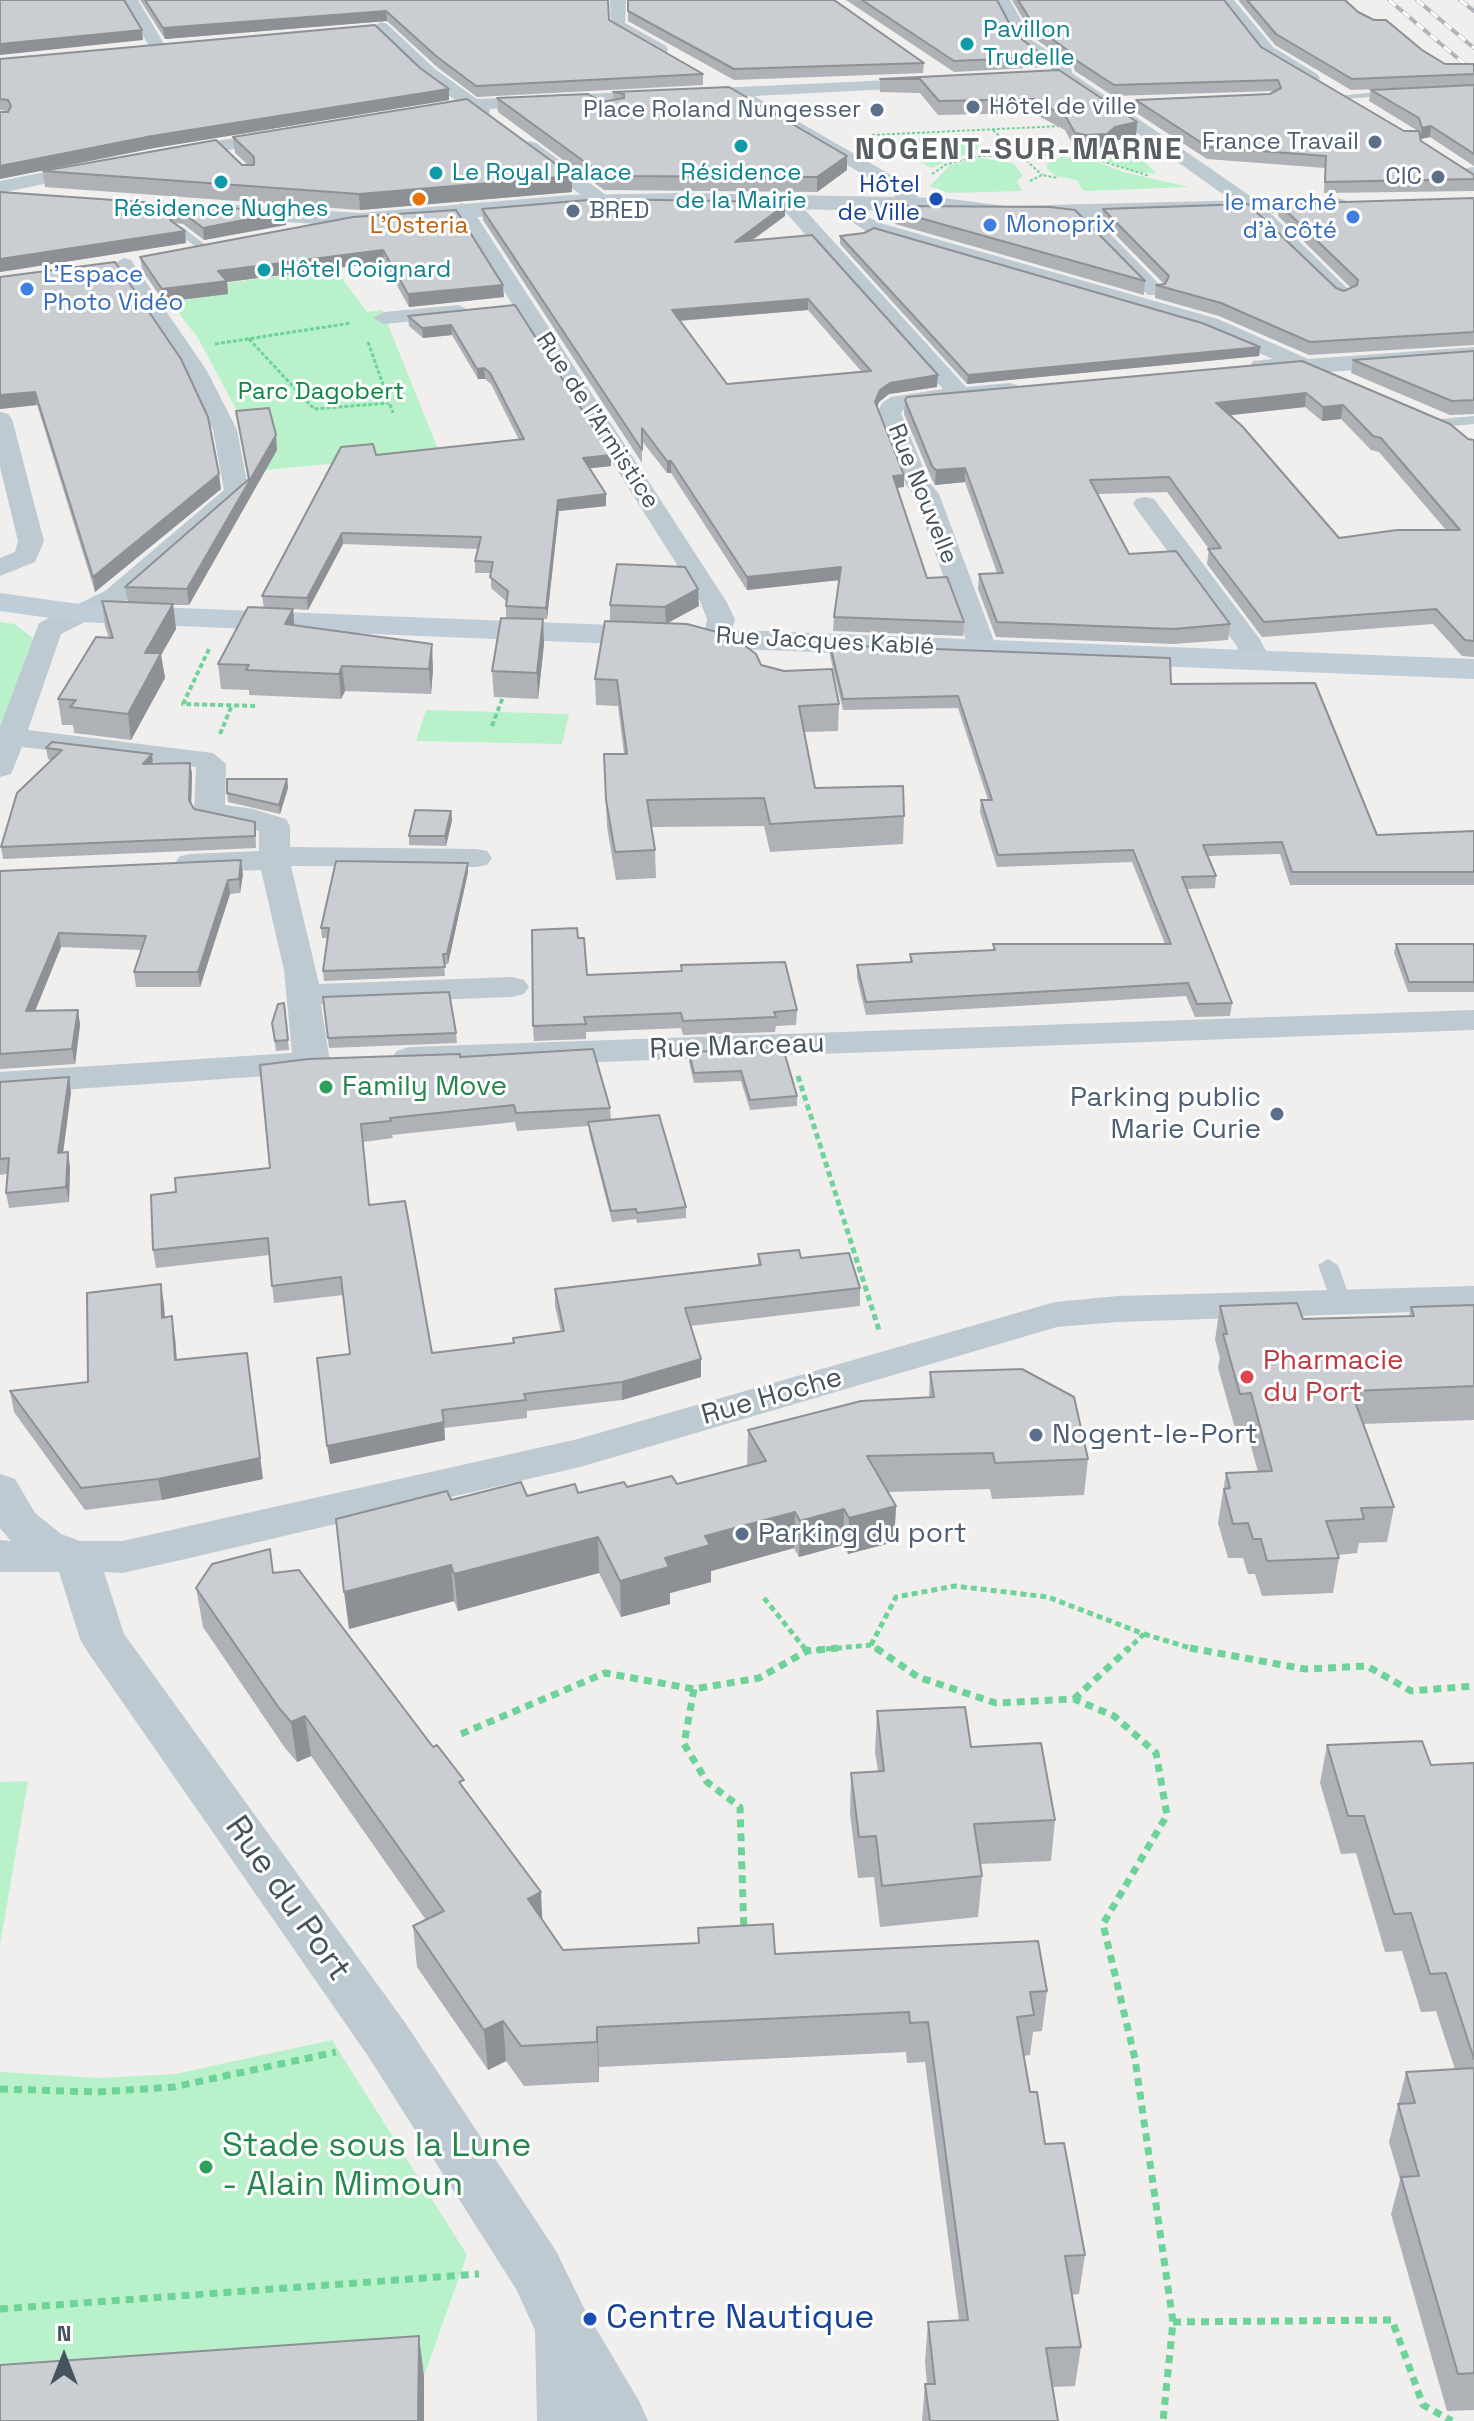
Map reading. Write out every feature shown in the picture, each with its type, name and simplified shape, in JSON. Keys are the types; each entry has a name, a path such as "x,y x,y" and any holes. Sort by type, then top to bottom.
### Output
{"main road":[{"name":"Rue Jacques Kablé","path":"0,602 79,613 1474,669"}],"street":[{"path":"130,0 158,47"},
{"path":"618,0 617,25 680,62"},
{"path":"1002,0 1025,43 1065,71 1060,75"},
{"path":"1226,0 1267,51 1369,112"},
{"path":"376,23 429,73 600,200"},
{"path":"1010,78 1060,75 1073,79 1252,206 1343,295"},
{"path":"705,76 903,190 908,197 898,208"},
{"path":"413,115 473,105 731,92 943,76"},
{"path":"1110,104 1142,103"},
{"path":"154,157 223,152 308,132"},
{"path":"0,187 110,165"},
{"path":"847,206 868,180 870,170"},
{"path":"0,194 61,199"},
{"path":"165,206 200,209 280,228 462,209 600,200 998,211 1353,204"},
{"path":"788,203 960,394 1037,387"},
{"path":"847,206 854,217 873,227 1210,324 1347,383"},
{"name":"Rue de l'Armistice","path":"462,209 514,306 713,601 721,619 718,637"},
{"path":"1076,210 1155,291"},
{"path":"177,253 210,246"},
{"path":"0,768 49,629 114,597 237,492 225,430 196,371 116,265 150,258"},
{"path":"384,318 476,309"},
{"path":"1237,368 1474,354"},
{"name":"Rue Nouvelle","path":"960,394 899,402 889,413 918,485 927,494 983,649"},
{"path":"1413,411 1457,430 1474,445"},
{"path":"0,419 31,541 26,556 0,568"},
{"path":"1145,504 1245,638 1257,660"},
{"path":"9,737 203,759 211,764 209,812 269,822 275,826 274,860 301,970 303,995 342,1060"},
{"path":"167,864 274,860 293,856 476,858"},
{"path":"303,995 512,987"},
{"name":"Rue Marceau","path":"0,1083 342,1060 1474,1020"},
{"name":"Rue Hoche","path":"0,1556 122,1557 181,1545 580,1453 1055,1315 1118,1309 1474,1298"},
{"path":"0,1489 19,1523 45,1545 77,1557"},
{"name":"Rue du Port","path":"77,1557 103,1639 387,2040 536,2270 564,2329 618,2421"},
{"path":"564,2329 567,2421"}],"lane":[{"path":"1343,96 1403,93"},
{"path":"588,99 605,111"},
{"path":"177,228 210,246"},
{"path":"1440,423 1474,420"},
{"path":"1328,1265 1342,1304"}],"path":[{"path":"866,135 1064,126"},
{"path":"993,129 1042,175"},
{"path":"923,183 937,169 959,160 1017,154 1125,151"},
{"path":"1078,154 1129,172 1155,177"},
{"path":"361,321 249,338 314,409 389,403"},
{"path":"366,335 393,413"},
{"path":"198,674 183,704 257,706"},
{"path":"492,726 503,697"},
{"path":"788,1045 891,1363"},
{"path":"871,1645 896,1597 955,1586 1048,1597 1144,1634 1203,1652 1305,1669 1367,1666 1411,1691 1474,1686"},
{"path":"764,1598 807,1651"},
{"path":"1074,1699 1144,1634"},
{"path":"461,1734 605,1673 694,1689 759,1678 807,1651 871,1645 918,1677 996,1703 1074,1699 1114,1716 1156,1753 1167,1815 1103,1924 1135,2059 1173,2322 1163,2421"},
{"path":"694,1689 684,1744 707,1782 740,1807 744,1937"},
{"path":"0,2089 97,2092 174,2087 387,2040"},
{"path":"0,2309 536,2270"},
{"path":"1173,2322 1392,2320 1423,2405 1452,2421"}],"green space":[{"path":"954,137 978,144 979,149 931,168 891,144 900,139"},
{"path":"1108,153 1132,155 1157,174 1133,171 1096,157"},
{"path":"1062,157 1090,159 1123,172 1189,187 1086,191 1082,190 1077,180 1056,176 1047,169 1047,163"},
{"path":"980,158 1013,163 1023,175 1017,181 1022,191 949,193 930,186 950,165"},
{"name":"Parc Dagobert","path":"335,269 367,312 382,310 440,454 253,471 244,424 198,338 170,302 227,294 219,284"},
{"path":"0,622 14,624 33,638 0,734"},
{"path":"426,710 569,714 562,744 416,741"},
{"path":"28,1781 0,1945 0,1782"},
{"name":"Stade sous la Lune - Alain Mimoun","path":"332,2040 467,2255 424,2376 423,2421 0,2421 0,2072 100,2078 175,2074"}],"building":[{"path":"0,0 124,0 142,30 0,44"},
{"path":"145,0 608,0 609,20 703,74 476,86 436,56 386,11 163,28"},
{"path":"628,0 834,0 924,63 734,69 628,11"},
{"path":"862,0 997,0 1015,34 1045,57 954,61"},
{"path":"1018,0 1224,0 1261,47 1404,131 1419,131 1421,141 1474,175 1474,179 1325,182 1326,156 1208,147 1136,100 1270,94 1281,88 1278,80 1114,85 1035,27"},
{"path":"1247,0 1345,0 1358,12 1374,20 1386,20 1422,50 1445,64 1474,64 1474,74 1352,79 1276,34"},
{"path":"375,25 420,68 449,89 152,136 0,166 0,112 8,112 11,106 8,100 0,99 0,59"},
{"path":"1059,70 1137,122 1115,127 1107,134 1086,135 1075,133 1066,117 1034,99 939,101 920,79 880,79"},
{"path":"1474,85 1474,154 1431,126 1422,128 1419,118 1371,90"},
{"path":"729,87 847,156 817,177 604,176 497,98 588,94 602,102 624,98 624,94 613,92"},
{"path":"467,99 572,176 359,194 43,171 216,140 242,165 254,165 254,157 233,137"},
{"path":"0,192 285,212 203,228 181,211 172,211 170,220 185,231 0,259"},
{"path":"1474,198 1474,332 1310,342 1221,303 1156,285 1165,284 1169,276 1103,209 1248,204 1336,288 1344,291 1357,285 1358,280 1279,204"},
{"path":"600,199 782,202 785,205 735,242 812,235 938,375 890,383 880,390 875,402 904,475 893,476 927,578 947,577 964,622 834,617 841,567 747,577 671,461 667,461 642,428 642,450 482,209","holes":["808,299 871,371 727,384 672,310"]},
{"path":"904,206 1050,207 1075,210 1145,281 895,211"},
{"path":"456,210 503,285 408,294 383,250 218,271 227,281 162,289 140,257 353,217"},
{"path":"874,228 1202,323 1260,347 968,375 840,236 864,233"},
{"path":"115,262 181,359 208,417 219,474 93,577 35,392 0,395 0,277"},
{"path":"515,305 611,455 583,458 606,494 558,500 546,608 506,606 508,591 490,577 493,562 475,561 481,537 342,533 307,598 262,596 341,447 373,444 376,455 524,439 490,373 484,368 477,369 451,325 422,328 408,316"},
{"path":"1474,351 1474,400 1452,401 1353,360"},
{"path":"1302,361 1450,424 1468,439 1474,440 1474,641 1465,640 1436,609 1264,622 1208,549 1221,548 1169,477 1090,480 1129,554 1176,551 1230,624 1174,629 997,622 979,574 1003,573 965,468 936,470 932,466 905,400 907,397","holes":["1306,393 1323,407 1343,405 1373,436 1381,438 1460,530 1397,530 1339,538 1242,426 1216,403"]},
{"path":"269,408 276,435 187,589 125,587 249,479 236,411"},
{"path":"617,564 685,567 698,589 665,607 610,605"},
{"path":"102,601 173,604 145,653 161,653 128,714 70,707 76,700 58,699 96,637 113,638"},
{"path":"248,607 293,609 285,624 432,644 429,669 342,666 339,674 246,670 249,665 218,664"},
{"path":"501,618 543,619 537,673 492,671"},
{"path":"605,621 687,624 732,636 756,654 761,665 784,671 832,669 839,704 799,706 815,788 903,786 904,816 770,824 764,798 647,800 655,850 615,852 606,800 604,754 627,754 617,680 595,679"},
{"path":"830,645 1170,658 1171,684 1315,683 1377,835 1474,831 1474,872 1292,872 1282,842 1203,845 1216,876 1182,877 1232,1003 1197,1004 1188,983 866,1002 857,965 912,962 910,954 995,950 993,944 1171,944 1133,850 998,855 981,800 992,800 958,696 843,699"},
{"path":"52,742 152,754 143,764 190,763 189,800 194,809 255,822 255,836 1,847 17,793 62,750 46,748"},
{"path":"227,779 287,779 279,805 227,793"},
{"path":"415,810 451,811 445,836 409,836"},
{"path":"241,860 239,879 228,880 198,972 134,972 146,936 59,933 26,1011 78,1010 72,1049 0,1054 0,871"},
{"path":"336,861 468,863 447,954 443,954 445,967 323,971 329,928 321,928"},
{"path":"577,928 578,938 584,938 587,975 682,971 681,965 785,962 797,1010 774,1012 776,1017 683,1021 681,1013 584,1017 586,1024 533,1026 532,930"},
{"path":"1396,944 1474,944 1474,982 1409,982"},
{"path":"449,992 456,1033 328,1038 323,997"},
{"path":"284,1003 288,1040 275,1041 272,1023 278,1004"},
{"path":"783,1048 797,1096 750,1100 741,1071 694,1073 689,1052"},
{"path":"593,1049 610,1108 516,1113 514,1105 361,1124 369,1205 405,1201 432,1353 514,1343 513,1338 564,1331 555,1289 761,1265 758,1254 799,1250 801,1258 849,1253 860,1288 685,1308 701,1359 622,1382 524,1394 526,1400 442,1410 444,1422 327,1446 317,1358 350,1354 341,1277 272,1286 268,1238 153,1250 151,1195 176,1192 175,1178 270,1168 260,1065 308,1059 460,1054 460,1057"},
{"path":"69,1077 58,1153 68,1152 66,1187 6,1193 9,1158 0,1159 0,1082"},
{"path":"659,1115 686,1207 637,1213 636,1209 611,1211 588,1122"},
{"path":"161,1284 162,1318 172,1316 175,1360 247,1353 260,1458 158,1479 81,1488 10,1391 88,1382 87,1293"},
{"path":"1297,1303 1303,1319 1414,1316 1411,1307 1474,1305 1474,1386 1351,1391 1394,1507 1361,1508 1364,1519 1326,1521 1339,1558 1267,1561 1261,1539 1253,1539 1248,1523 1233,1524 1224,1489 1230,1488 1226,1473 1272,1471 1251,1393 1240,1394 1223,1334 1227,1334 1220,1306"},
{"path":"1022,1369 1074,1397 1088,1459 995,1463 993,1453 867,1456 896,1506 849,1518 844,1509 800,1521 795,1512 705,1536 710,1545 665,1558 669,1567 620,1581 598,1537 454,1574 451,1565 344,1592 336,1519 447,1491 451,1500 521,1482 527,1496 575,1484 578,1493 624,1482 627,1487 672,1476 677,1484 766,1461 748,1430 861,1401 934,1397 930,1372"},
{"path":"270,1549 273,1573 299,1570 433,1747 437,1745 464,1780 459,1782 541,1892 528,1899 563,1950 699,1943 698,1928 773,1924 775,1954 1038,1941 1047,1991 1030,1992 1034,2015 1017,2017 1030,2092 1037,2092 1045,2144 1064,2143 1085,2255 1065,2256 1081,2347 1046,2348 1058,2421 930,2421 925,2384 935,2384 928,2322 968,2320 928,2022 910,2023 909,2012 597,2027 597,2042 521,2046 503,2021 484,2030 413,1926 444,1911 305,1716 291,1722 279,1708 196,1588 212,1564"},
{"path":"965,1707 971,1747 1041,1743 1055,1820 974,1824 982,1876 882,1886 876,1836 859,1837 851,1773 884,1771 877,1711"},
{"path":"1422,1741 1431,1765 1474,1763 1474,2059 1446,1973 1430,1974 1411,1913 1394,1914 1364,1816 1348,1816 1327,1745"},
{"path":"1474,2068 1474,2373 1458,2374 1401,2177 1419,2176 1398,2104 1415,2103 1406,2072"},
{"path":"419,2336 418,2421 0,2421 0,2365"}],"tunnel":[{"path":"1263,0 1380,85 1474,146"}],"railway":[{"path":"1389,0 1474,72"},
{"path":"1417,0 1474,48"},
{"path":"1460,0 1474,11"}],"place":[{"name":"Pavillon Trudelle","path":"967,44"},
{"name":"Hôtel de ville","path":"973,107"},
{"name":"Place Roland Nungesser","path":"877,110"},
{"name":"France Travail","path":"1375,142"},
{"name":"Résidence de la Mairie","path":"741,146"},
{"name":"Le Royal Palace","path":"436,173"},
{"name":"CIC","path":"1438,177"},
{"name":"Résidence Nughes","path":"221,182"},
{"name":"L'Osteria","path":"419,199"},
{"name":"Hôtel de Ville","path":"936,199"},
{"name":"BRED","path":"573,211"},
{"name":"le marché d'à côté","path":"1353,217"},
{"name":"Monoprix","path":"990,225"},
{"name":"Hôtel Coignard","path":"264,270"},
{"name":"L'Espace Photo Vidéo","path":"27,289"},
{"name":"Family Move","path":"326,1087"},
{"name":"Parking public Marie Curie","path":"1277,1114"},
{"name":"Pharmacie du Port","path":"1247,1377"},
{"name":"Nogent-le-Port","path":"1036,1435"},
{"name":"Parking du port","path":"742,1534"},
{"name":"Stade sous la Lune - Alain Mimoun","path":"206,2167"},
{"name":"Centre Nautique","path":"590,2319"}],"district":[{"name":"NOGENT-SUR-MARNE","path":"1019,151"}]}
